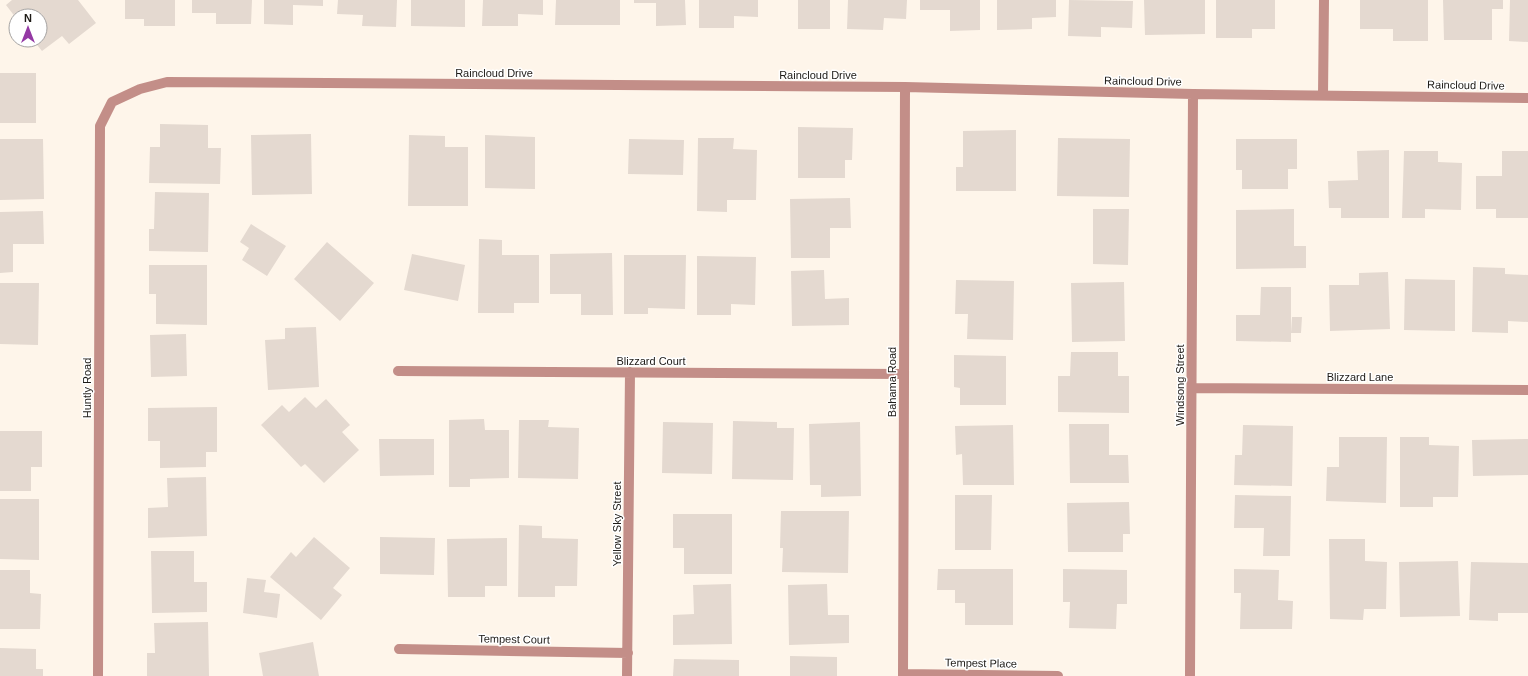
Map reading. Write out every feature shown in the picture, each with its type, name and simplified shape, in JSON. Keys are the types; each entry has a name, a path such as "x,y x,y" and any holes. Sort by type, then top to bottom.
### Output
{"street":[{"path":"1323,95 1324,0"},
{"name":"Raincloud Drive","path":"112,102 140,89 167,82 905,87 1193,94 1528,98"},
{"name":"Bahama Road","path":"903,675 905,87"},
{"name":"Windsong Street","path":"1190,676 1193,94"},
{"name":"Huntly Road","path":"98,676 100,126 112,102"},
{"name":"Blizzard Court","path":"398,371 904,374"},
{"name":"Yellow Sky Street","path":"628,676 630,372"},
{"name":"Blizzard Lane","path":"1192,388 1528,390"},
{"name":"Tempest Court","path":"399,649 628,652"},
{"name":"Tempest Place","path":"903,675 1058,676"}],"building":[{"path":"12,0 78,0 96,23 69,44 62,36 48,46 48,8 8,8 6,5"},
{"path":"125,0 175,0 175,26 144,26 144,19 125,19"},
{"path":"192,0 252,0 251,24 216,24 216,13 192,13"},
{"path":"264,0 323,0 323,6 293,5 293,25 264,24"},
{"path":"338,0 397,0 396,27 362,26 363,15 337,14"},
{"path":"411,0 465,0 465,27 411,26"},
{"path":"483,0 543,0 543,15 518,14 518,26 482,26"},
{"path":"556,0 620,0 620,25 555,25"},
{"path":"634,0 685,0 686,25 656,26 656,3 634,3"},
{"path":"699,0 758,0 758,17 734,16 734,28 699,28"},
{"path":"798,0 830,0 830,29 798,29"},
{"path":"848,0 907,0 906,19 884,18 883,30 847,29"},
{"path":"920,0 980,0 980,30 950,31 950,10 920,10"},
{"path":"997,0 1056,0 1056,17 1032,18 1032,29 997,30"},
{"path":"1069,0 1133,1 1132,28 1101,27 1101,37 1068,36"},
{"path":"1144,0 1205,0 1205,34 1145,35"},
{"path":"1216,0 1275,0 1275,29 1252,29 1252,38 1216,38"},
{"path":"1360,0 1428,0 1428,41 1393,41 1393,29 1360,29"},
{"path":"1443,0 1503,0 1503,9 1492,9 1492,40 1444,40"},
{"path":"1510,0 1528,0 1528,42 1509,41"},
{"path":"0,73 36,73 36,123 0,123"},
{"path":"160,124 208,125 208,148 221,148 220,184 149,183 150,147 160,147"},
{"path":"798,127 853,128 852,160 845,160 845,178 798,178"},
{"path":"1016,130 1016,191 956,191 956,167 963,167 963,131"},
{"path":"311,134 312,194 252,195 251,135"},
{"path":"409,135 445,136 445,147 468,147 468,206 408,206"},
{"path":"485,135 535,137 535,189 485,188"},
{"path":"698,138 734,138 733,149 757,150 756,200 727,200 727,212 697,211"},
{"path":"1058,138 1130,139 1129,197 1057,196"},
{"path":"0,139 43,139 44,199 0,200"},
{"path":"629,139 684,140 683,175 628,174"},
{"path":"1236,139 1297,139 1297,169 1288,169 1288,189 1242,189 1242,170 1236,170"},
{"path":"1389,150 1389,218 1341,218 1341,208 1329,208 1328,181 1358,180 1357,151"},
{"path":"1404,151 1438,151 1438,162 1462,163 1461,210 1425,209 1425,218 1402,218"},
{"path":"1502,151 1528,151 1528,218 1496,218 1496,209 1476,209 1476,176 1502,176"},
{"path":"155,192 209,193 208,252 149,251 149,229 154,229"},
{"path":"850,198 851,228 830,228 830,258 791,258 790,199"},
{"path":"1093,209 1129,209 1128,265 1093,264"},
{"path":"1294,209 1294,246 1306,246 1306,268 1236,269 1236,210"},
{"path":"43,211 44,244 13,244 13,272 0,273 0,212"},
{"path":"251,224 286,246 267,276 242,260 249,248 240,242"},
{"path":"479,239 502,240 502,255 539,255 539,303 514,303 514,313 478,313"},
{"path":"327,242 374,283 340,321 294,279"},
{"path":"612,253 613,315 581,315 581,294 550,294 550,254"},
{"path":"412,254 465,265 458,301 404,290"},
{"path":"624,255 686,255 685,309 648,308 648,314 624,314"},
{"path":"697,256 756,257 755,305 731,304 731,315 697,315"},
{"path":"149,265 207,265 207,325 156,324 156,294 149,294"},
{"path":"1473,267 1505,268 1505,274 1528,275 1528,322 1508,321 1508,333 1472,332"},
{"path":"824,270 825,299 849,298 849,325 792,326 791,271"},
{"path":"1388,272 1390,329 1330,331 1329,285 1359,285 1359,273"},
{"path":"1405,279 1455,280 1455,331 1404,330"},
{"path":"956,280 1014,281 1013,340 967,339 968,314 955,314"},
{"path":"1124,282 1125,341 1072,342 1071,283"},
{"path":"0,283 39,283 38,345 0,344"},
{"path":"1261,287 1291,287 1291,342 1236,341 1236,315 1260,315"},
{"path":"1292,317 1302,317 1301,333 1291,333"},
{"path":"316,327 319,387 268,390 265,340 285,339 285,328"},
{"path":"186,334 187,376 151,377 150,335"},
{"path":"1071,352 1118,352 1118,376 1129,376 1129,413 1058,412 1058,376 1070,376"},
{"path":"954,355 1006,356 1006,405 960,405 960,388 954,387"},
{"path":"305,397 316,408 326,399 350,425 342,432 359,450 324,483 305,464 301,467 261,425 282,405 289,412"},
{"path":"217,407 217,452 206,452 206,467 160,468 160,441 148,441 148,408"},
{"path":"484,419 485,430 509,430 509,478 470,479 470,487 449,487 449,420"},
{"path":"519,420 549,420 548,427 579,428 578,479 518,478"},
{"path":"733,421 777,422 777,428 794,428 793,480 732,479"},
{"path":"663,422 713,423 712,474 662,473"},
{"path":"860,422 861,496 821,497 821,485 810,485 809,424"},
{"path":"1069,424 1109,424 1109,455 1128,455 1129,483 1070,483"},
{"path":"1013,425 1014,485 963,485 962,454 956,455 955,426"},
{"path":"1243,425 1293,426 1292,486 1234,485 1235,455 1242,455"},
{"path":"0,431 42,431 42,467 31,467 31,491 0,491"},
{"path":"1339,437 1387,437 1386,503 1326,501 1327,467 1339,467"},
{"path":"1400,437 1429,437 1429,445 1459,446 1458,497 1433,497 1433,507 1400,507"},
{"path":"379,439 434,439 434,475 380,476"},
{"path":"1528,439 1528,475 1473,476 1472,440"},
{"path":"206,477 207,536 148,538 148,508 168,507 167,478"},
{"path":"955,495 992,495 991,550 955,550"},
{"path":"1235,495 1291,496 1290,556 1263,556 1264,528 1234,528"},
{"path":"0,499 39,499 39,560 0,559"},
{"path":"1129,502 1130,534 1123,534 1123,552 1068,552 1067,503"},
{"path":"781,511 849,511 848,573 782,572 783,548 780,548"},
{"path":"673,514 732,514 732,574 684,574 684,548 673,548"},
{"path":"519,525 542,526 542,538 578,539 577,586 555,586 555,597 518,597"},
{"path":"314,537 350,568 333,588 342,595 321,620 270,577 291,552 296,557"},
{"path":"380,537 435,538 434,575 380,574"},
{"path":"507,538 507,586 485,586 485,597 448,597 447,539"},
{"path":"1329,539 1365,539 1365,561 1387,562 1386,609 1364,609 1363,620 1330,619"},
{"path":"151,551 194,551 194,582 207,582 207,612 152,613"},
{"path":"1458,561 1460,616 1400,617 1399,562"},
{"path":"1471,562 1528,563 1528,613 1498,613 1498,621 1469,620"},
{"path":"938,569 1013,569 1013,625 965,625 965,603 955,603 955,590 937,590"},
{"path":"1063,569 1127,570 1127,604 1117,604 1116,629 1069,628 1070,602 1063,602"},
{"path":"1234,569 1279,570 1278,600 1293,601 1292,629 1240,629 1241,593 1234,593"},
{"path":"0,570 30,570 30,593 41,594 40,629 0,629"},
{"path":"247,578 266,580 264,592 280,594 277,618 243,613"},
{"path":"731,584 732,644 673,645 673,615 694,614 693,585"},
{"path":"827,584 828,615 849,615 849,643 789,645 788,585"},
{"path":"208,622 209,676 147,676 147,653 155,653 154,623"},
{"path":"313,642 319,676 263,676 259,653"},
{"path":"0,648 36,649 36,669 43,669 43,676 0,676"},
{"path":"790,656 837,657 837,676 790,676"},
{"path":"674,659 739,660 739,676 673,676"}]}
